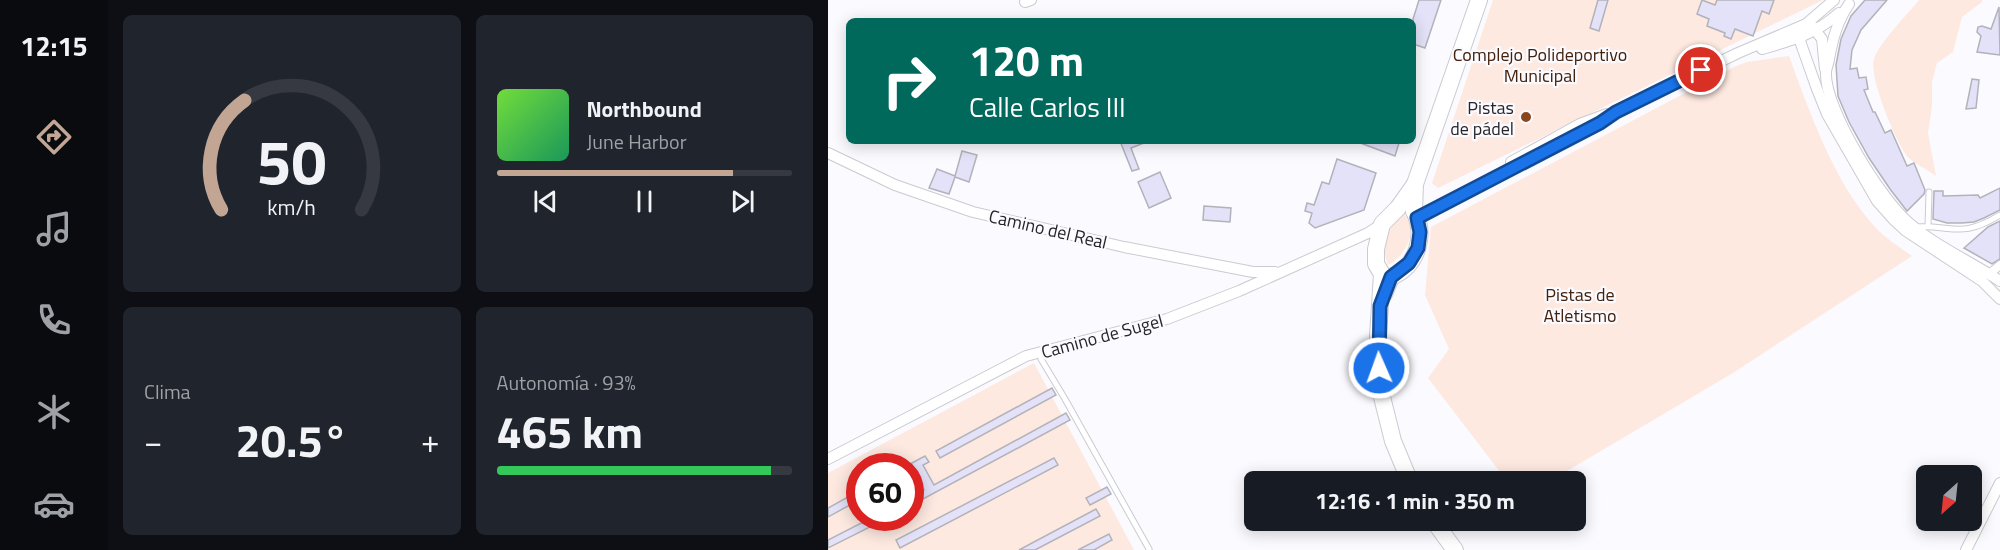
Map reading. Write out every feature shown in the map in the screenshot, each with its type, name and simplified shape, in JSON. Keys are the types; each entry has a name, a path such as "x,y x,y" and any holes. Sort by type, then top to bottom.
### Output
{"main road":[{"path":"1387,275 1405,267 1415,254 1420,237 1411,213 1415,184 1479,0"},
{"path":"1387,275 1376,264 1376,249 1382,224 1411,213"},
{"path":"1387,275 1380,306 1378,353 1382,397 1393,441 1405,471"},
{"path":"1441,531 1455,550"}],"street":[{"path":"1834,0 1808,31 1803,53 1827,114 1877,201 1893,219 1906,231 1982,281 2000,303"},
{"path":"1762,49 1830,21 1852,2"},
{"path":"1826,73 1836,27 1852,2"},
{"path":"1411,213 1600,123 1616,112 1738,53 1808,31 1822,39 1822,55 1839,120 1881,192 1893,208 1913,227 2000,281"},
{"path":"1738,53 1781,48 1803,53"},
{"name":"Camino del Real","path":"828,153 895,185 973,212 1124,247 1230,268 1253,272 1278,272"},
{"name":"Camino de Sugel","path":"828,459 1026,356 1167,319 1239,291 1368,233 1382,224"},
{"path":"1989,274 2000,265"},
{"path":"1966,550 1999,488"}],"lane":[{"path":"1928,226 1929,192"},
{"path":"1913,227 1928,226 1956,231 1968,230 2000,215"},
{"path":"1042,351 1041,359 1149,549"}],"green space":[{"name":"Complejo Polideportivo Municipal","path":"1493,0 1823,0 1438,188 1432,183"},
{"path":"1919,0 1982,0 1962,17 1953,52 1937,63 1932,82 1932,106 1928,133 1936,176 1912,161 1904,151 1879,94 1873,67 1881,45"},
{"name":"Pistas de Atletismo","path":"1789,56 1825,146 1848,190 1876,228 1912,256 1733,373 1567,471 1499,471 1428,378 1449,349 1425,295 1431,227 1747,62"},
{"path":"1404,213 1410,228 1408,242 1400,255 1388,265 1384,249 1386,236"},
{"path":"1034,363 1134,550 828,550 828,473 846,463 846,531 924,531 924,453 865,453"}],"building":[{"path":"1419,0 1441,0 1425,48 1416,45 1416,18 1413,18"},
{"path":"1598,0 1608,0 1599,31 1590,28"},
{"path":"1702,0 1715,5 1717,0 1774,0 1769,14 1762,11 1753,36 1735,29 1731,39 1724,36 1725,33 1707,26 1709,19 1697,14"},
{"path":"1865,0 1887,0 1861,30 1852,50 1850,69 1857,68 1859,78 1866,77 1868,89 1864,90 1873,112 1885,133 1891,130 1907,166 1914,163 1925,190 1924,194 1907,211 1869,158 1838,96 1836,65 1841,39 1851,16"},
{"path":"1999,7 2000,55 1977,52 1981,36 1977,32 1978,27 1991,29"},
{"path":"1972,79 1979,80 1976,108 1966,109"},
{"path":"1121,144 1141,144 1131,148 1139,169 1132,171"},
{"path":"1363,144 1399,144 1395,156"},
{"path":"962,151 977,155 969,182 955,177 949,194 929,188 937,169 955,176"},
{"path":"1337,159 1376,173 1364,210 1315,228 1309,223 1312,213 1305,211 1307,203 1314,205 1322,182 1329,184"},
{"path":"1160,172 1171,198 1149,208 1138,182"},
{"path":"2000,188 2000,210 1984,218 1962,223 1947,223 1933,219 1934,191 1943,191 1943,196 1978,195 1980,198"},
{"path":"1204,206 1231,208 1230,222 1203,220"},
{"path":"2000,221 2000,259 1992,264 1964,248 1988,227"},
{"path":"1052,388 1056,395 940,458 936,451"},
{"path":"1066,413 1070,420 924,498 924,467 934,485"},
{"path":"925,456 929,462 924,464 924,457"},
{"path":"1054,458 1058,465 900,548 896,540 913,531 924,531 924,525"},
{"path":"1107,487 1111,494 1090,505 1086,498"},
{"path":"846,498 846,507 828,517 828,508"},
{"path":"1096,509 1100,516 1035,550 1019,550"},
{"path":"846,531 862,531 828,548 828,540"},
{"path":"1109,534 1112,540 1094,550 1078,550"}],"place":[{"name":"Pistas de pádel","path":"1526,117"}],"route":[{"path":"1379,368 1380,306 1391,277 1409,263 1418,248 1420,227 1417,218 1600,123 1616,112 1701,70"}]}
